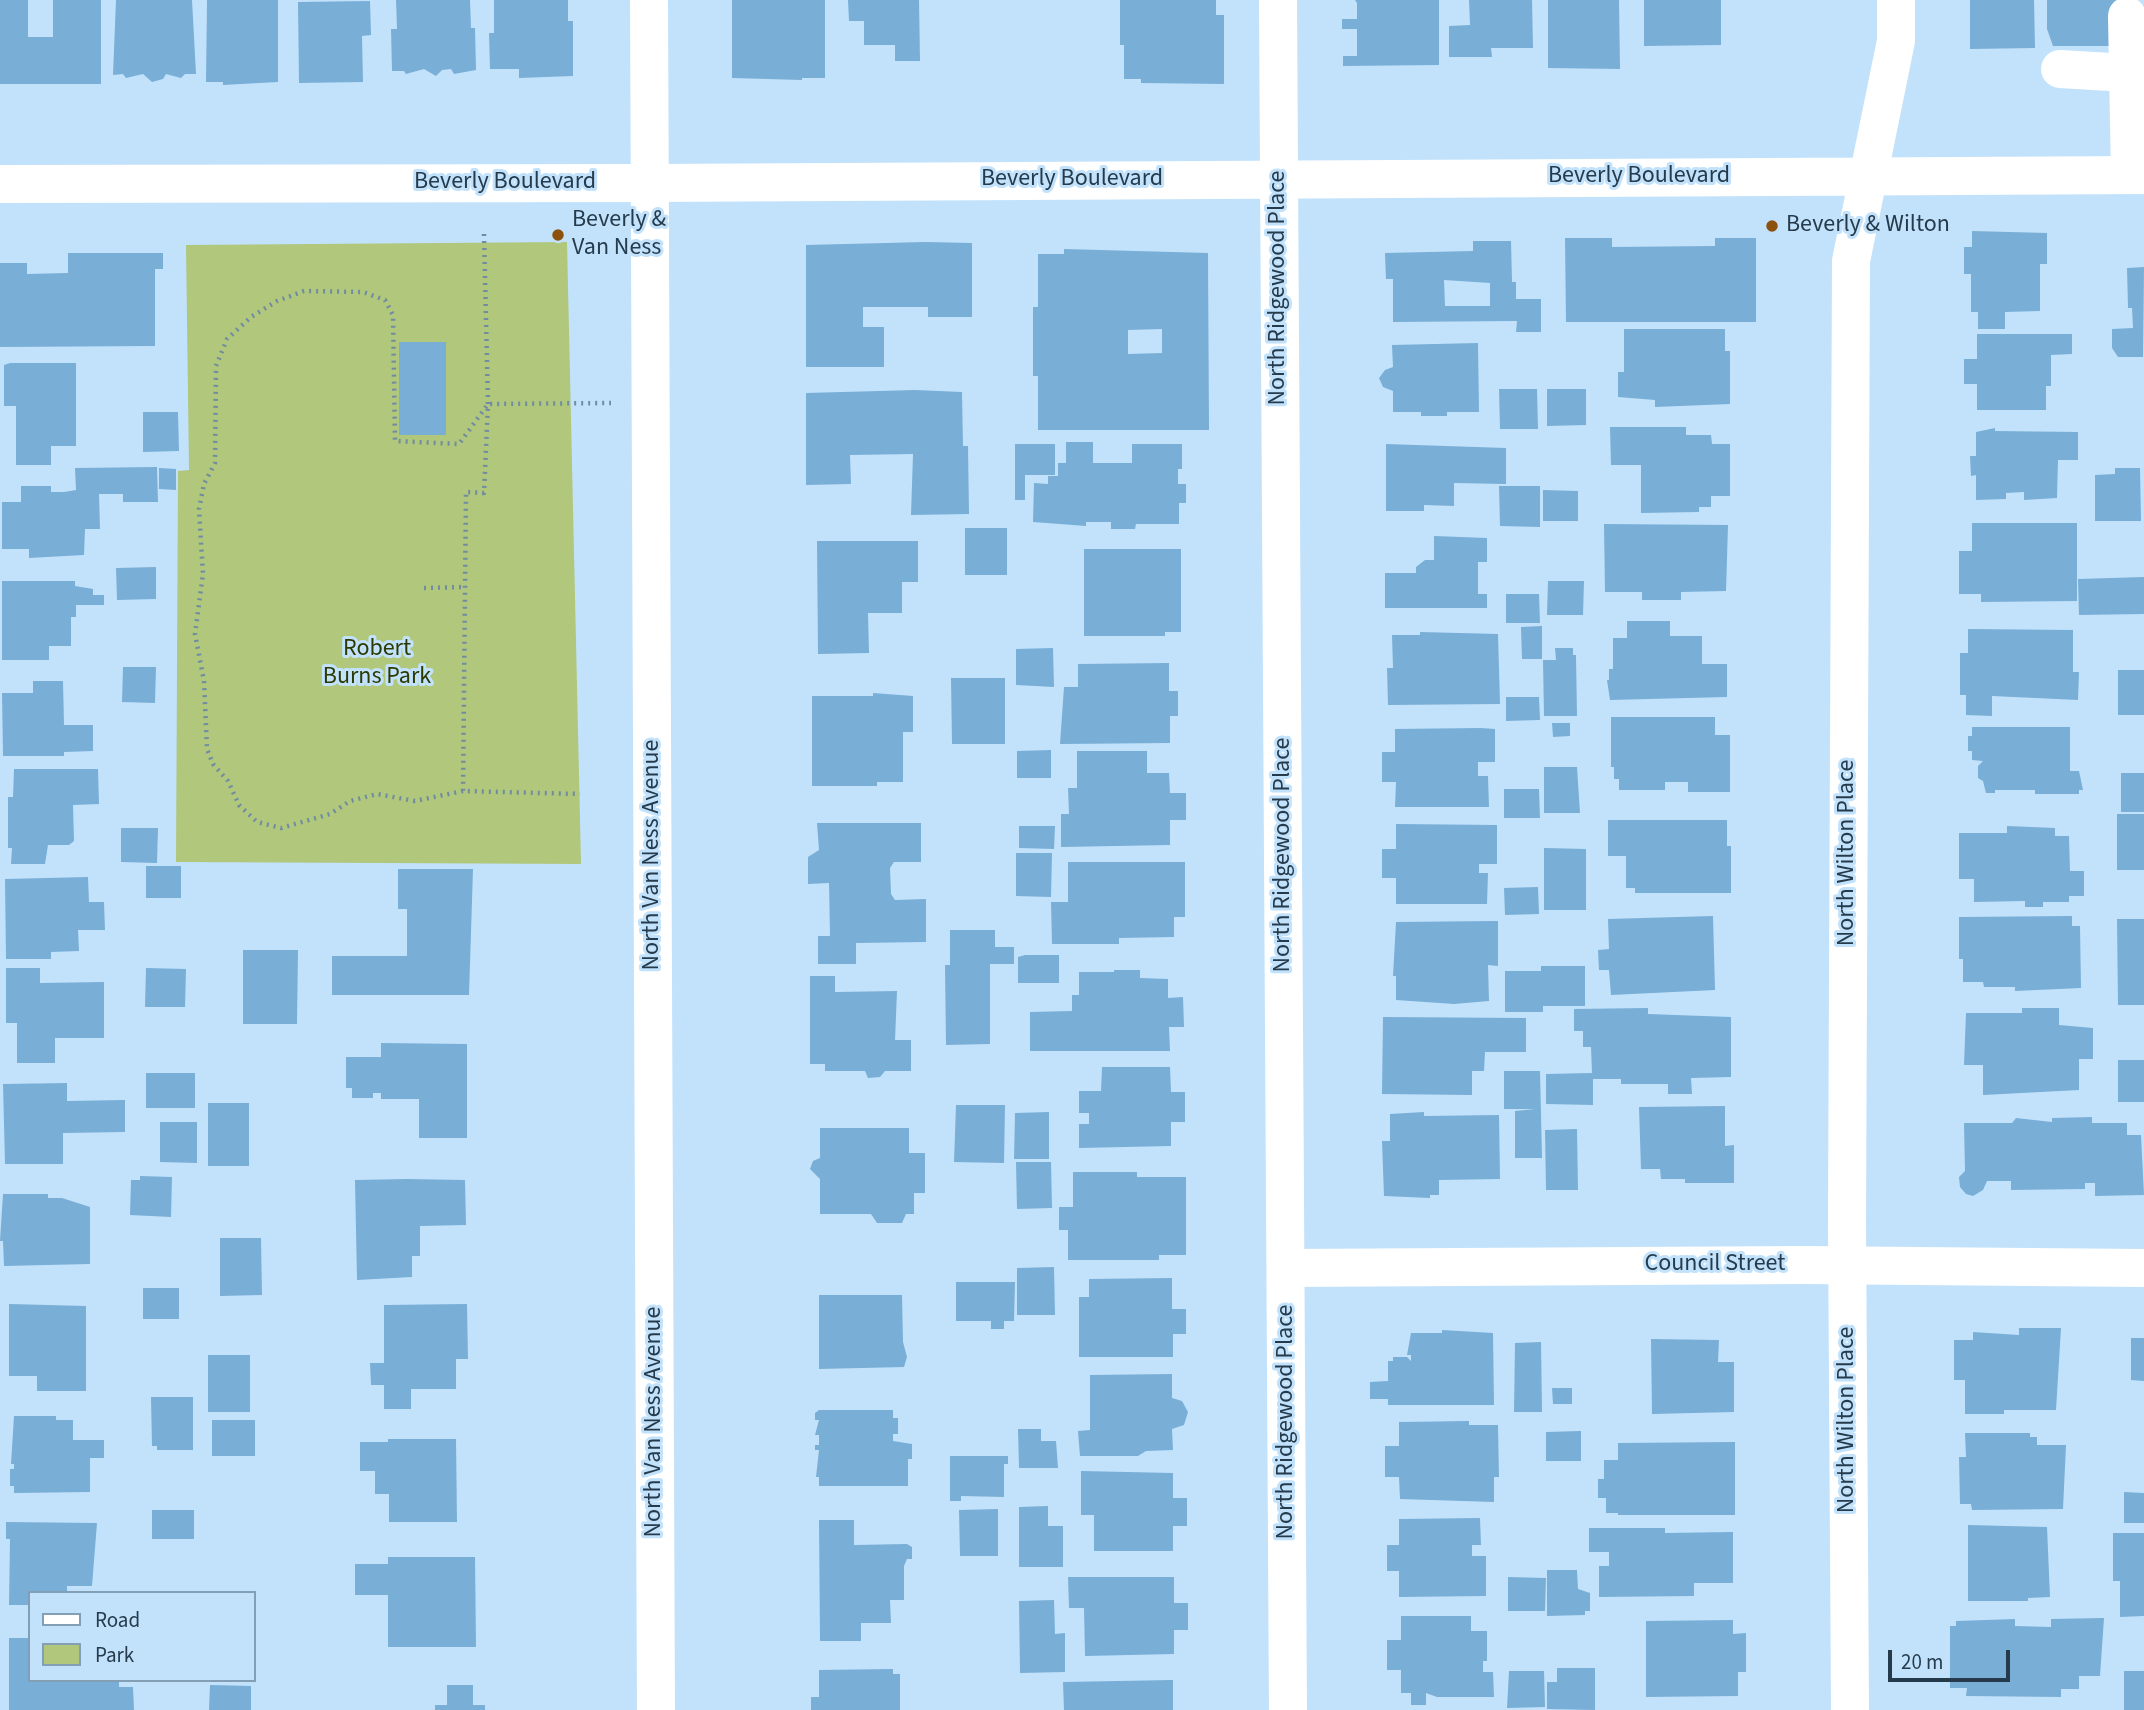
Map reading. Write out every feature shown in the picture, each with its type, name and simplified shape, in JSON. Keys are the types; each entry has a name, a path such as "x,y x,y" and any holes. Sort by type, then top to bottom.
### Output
{"street":[{"name":"North Van Ness Avenue","path":"649,0 656,1710"},
{"name":"North Ridgewood Place","path":"1278,0 1288,1710"},
{"name":"North Wilton Place","path":"1850,1710 1847,1265 1851,261 1896,41 1896,0"},
{"path":"2127,16 2128,73 2137,175"},
{"path":"2060,69 2128,73"},
{"name":"Beverly Boulevard","path":"0,184 650,184 1278,178 2137,175"},
{"name":"Council Street","path":"1287,1268 1847,1265 2144,1268"}],"path":[{"path":"463,791 466,492 484,493 488,404 484,234"},
{"path":"488,404 459,443 395,442 393,314 385,300 363,292 304,291 277,301 251,317 226,339 216,366 215,463 204,484 199,509 203,574 195,634 204,681 207,749 213,764 228,781 239,805 257,822 281,828 330,814 350,801 377,794 415,801 463,791 580,794"},
{"path":"488,404 651,403"},
{"path":"424,588 466,587"}],"green space":[{"name":"Robert Burns Park","path":"567,242 581,864 176,862 178,471 189,470 186,245"}],"building":[{"path":"0,0 28,0 28,37 53,37 53,0 101,0 101,84 0,84"},
{"path":"116,0 192,0 196,74 185,74 181,78 166,74 163,79 152,82 143,74 126,78 123,74 113,75"},
{"path":"207,0 278,0 278,82 223,85 223,82 206,82"},
{"path":"396,0 470,0 471,28 475,28 476,70 454,74 451,69 442,70 436,76 424,69 406,74 404,71 392,71 391,29 397,29"},
{"path":"494,0 568,0 568,21 573,21 573,76 519,78 519,69 490,69 489,33 494,33"},
{"path":"732,0 825,0 825,78 732,78"},
{"path":"848,0 919,0 920,61 895,61 895,45 864,45 864,21 849,21"},
{"path":"1120,0 1216,0 1216,15 1224,15 1224,84 1141,83 1141,79 1124,79 1124,45 1120,45"},
{"path":"1355,0 1439,0 1439,65 1343,66 1343,56 1357,56 1357,29 1342,29 1342,19 1357,19"},
{"path":"1469,0 1532,0 1533,48 1491,48 1492,57 1449,57 1449,26 1470,25"},
{"path":"1548,0 1619,0 1620,69 1548,68"},
{"path":"1644,0 1721,0 1721,45 1644,46"},
{"path":"1970,0 2034,0 2035,48 1970,49"},
{"path":"2047,0 2123,0 2115,46 2053,46 2047,29"},
{"path":"370,1 371,35 362,36 363,82 299,83 298,2"},
{"path":"1972,231 2047,233 2047,264 2040,264 2040,311 2005,312 2005,329 1978,329 1978,312 1971,312 1971,274 1964,274 1964,247 1972,247"},
{"path":"1565,238 1612,238 1612,247 1715,246 1715,238 1756,238 1756,322 1566,322"},
{"path":"1473,241 1511,241 1512,282 1516,282 1516,299 1541,299 1541,332 1516,332 1517,321 1393,322 1393,279 1386,279 1385,253 1473,251","holes":["1444,280 1490,283 1490,306 1445,306"]},
{"path":"972,243 972,317 928,317 928,307 863,307 863,327 884,327 884,367 806,367 806,245"},
{"path":"1064,249 1208,253 1209,430 1038,430 1038,376 1033,376 1033,307 1038,307 1038,254 1064,254","holes":["1162,329 1162,353 1128,354 1128,330"]},
{"path":"68,253 163,253 163,269 155,269 155,346 0,347 0,263 27,263 27,274 68,273"},
{"path":"2144,267 2143,357 2118,357 2112,348 2112,329 2133,328 2132,308 2128,308 2127,268"},
{"path":"1624,329 1725,329 1725,351 1730,351 1730,404 1655,407 1655,400 1618,397 1618,372 1624,372"},
{"path":"1977,334 2072,334 2072,354 2051,355 2051,386 2046,386 2046,410 1977,410 1977,384 1964,384 1964,359 1977,359"},
{"path":"399,342 446,342 446,435 399,435"},
{"path":"1478,343 1479,412 1447,412 1447,416 1421,416 1421,412 1393,412 1393,391 1383,387 1379,378 1385,370 1393,367 1392,345"},
{"path":"76,363 76,446 51,446 51,465 16,465 16,406 4,406 4,365"},
{"path":"1499,389 1537,389 1538,429 1500,429"},
{"path":"1547,389 1586,389 1586,425 1547,426"},
{"path":"915,390 962,392 963,446 968,446 969,514 911,515 913,454 850,455 851,484 806,485 806,393"},
{"path":"143,412 178,412 179,451 143,452"},
{"path":"1610,427 1686,427 1686,435 1711,435 1712,444 1730,444 1730,496 1711,496 1711,507 1699,507 1699,512 1641,513 1641,465 1611,465"},
{"path":"1995,428 1995,431 2078,432 2078,460 2058,460 2057,498 2024,500 2024,492 2006,493 2006,499 1976,500 1976,475 1971,476 1970,456 1976,456 1976,432"},
{"path":"1066,442 1093,442 1093,463 1132,463 1132,444 1182,444 1182,469 1178,469 1178,484 1186,484 1186,503 1179,503 1179,524 1136,524 1135,529 1111,529 1111,522 1086,522 1086,526 1033,522 1034,483 1048,484 1048,476 1058,476 1058,463 1066,463"},
{"path":"1015,444 1055,444 1055,475 1025,475 1025,500 1015,500"},
{"path":"1386,444 1506,448 1506,484 1454,483 1454,506 1424,505 1424,511 1386,511"},
{"path":"157,467 158,502 123,502 123,494 99,494 100,529 85,529 84,555 29,558 29,549 2,549 2,502 21,502 21,486 51,486 51,492 64,492 76,490 75,468"},
{"path":"159,468 176,469 176,490 159,489"},
{"path":"2115,468 2140,468 2141,521 2095,521 2095,475 2115,474"},
{"path":"1499,486 1540,486 1540,527 1500,526"},
{"path":"1543,490 1578,491 1578,521 1543,521"},
{"path":"1972,523 2077,523 2077,601 1981,602 1981,594 1959,594 1959,551 1972,551"},
{"path":"1604,524 1728,525 1726,591 1681,592 1681,600 1642,600 1642,592 1605,592"},
{"path":"965,528 1007,528 1007,575 965,575"},
{"path":"1434,536 1487,538 1487,562 1478,562 1478,594 1487,594 1487,608 1385,608 1385,573 1416,573 1416,567 1425,560 1434,560"},
{"path":"817,541 918,541 918,582 902,582 902,613 868,613 869,653 818,654"},
{"path":"1084,549 1181,549 1181,632 1165,632 1165,636 1084,636"},
{"path":"156,567 156,599 117,600 116,568"},
{"path":"2144,577 2144,614 2079,615 2078,579"},
{"path":"2,581 75,581 75,586 93,589 93,595 104,595 104,605 76,605 76,617 71,617 71,646 49,646 49,660 2,660"},
{"path":"1548,581 1584,581 1583,615 1547,615"},
{"path":"1506,594 1539,594 1540,623 1506,623"},
{"path":"1627,621 1670,621 1670,636 1702,636 1702,664 1727,664 1727,697 1610,700 1607,680 1609,669 1613,669 1613,638 1627,638"},
{"path":"1542,626 1542,659 1522,659 1521,627"},
{"path":"1968,629 2073,630 2073,672 2079,672 2078,700 1992,696 1992,716 1966,715 1966,695 1960,695 1960,653 1968,653"},
{"path":"1420,632 1498,634 1500,704 1388,705 1387,668 1393,668 1392,635 1420,635"},
{"path":"1053,648 1054,687 1016,685 1016,649"},
{"path":"1555,648 1573,648 1573,655 1576,655 1577,716 1544,716 1543,660 1556,660"},
{"path":"1169,663 1169,691 1178,691 1178,716 1170,716 1170,743 1060,744 1064,687 1078,687 1078,664"},
{"path":"123,667 156,667 155,703 122,702"},
{"path":"2118,670 2144,670 2144,715 2118,715"},
{"path":"951,678 1005,678 1005,744 952,744"},
{"path":"33,681 63,681 64,725 93,725 93,751 64,752 64,756 3,756 2,693 33,693"},
{"path":"873,693 913,696 913,732 903,732 903,782 877,782 877,786 812,786 812,696 873,696"},
{"path":"1506,697 1539,697 1540,720 1506,721"},
{"path":"1611,717 1715,717 1715,735 1730,735 1730,792 1688,792 1688,782 1665,782 1665,790 1619,790 1619,779 1614,779 1614,767 1611,767"},
{"path":"1552,723 1570,723 1570,736 1553,737"},
{"path":"1972,727 2070,727 2070,771 2079,771 2083,790 2079,790 2079,794 2035,794 2035,790 1995,790 1995,793 1986,793 1983,781 1978,778 1978,766 1983,761 1972,760 1972,751 1968,751 1968,736 1972,736"},
{"path":"1395,729 1495,729 1495,762 1478,762 1478,776 1488,776 1489,807 1395,807 1396,782 1382,782 1382,752 1395,752"},
{"path":"1051,750 1051,778 1017,778 1017,751"},
{"path":"1077,751 1147,751 1147,773 1169,773 1170,793 1186,793 1186,820 1170,820 1170,845 1061,847 1061,814 1069,814 1068,788 1077,788"},
{"path":"1544,767 1577,767 1580,813 1544,813"},
{"path":"14,769 98,769 99,804 73,805 74,841 69,845 48,845 45,864 11,864 12,848 8,848 8,797 13,797"},
{"path":"2121,773 2144,773 2144,812 2121,812"},
{"path":"1504,789 1539,789 1540,818 1504,818"},
{"path":"2117,814 2144,814 2144,870 2117,870"},
{"path":"1608,820 1727,820 1727,846 1731,846 1731,893 1635,893 1635,888 1626,888 1626,856 1608,856"},
{"path":"817,823 921,823 921,862 894,862 890,868 891,894 895,900 926,899 926,942 856,943 856,964 818,964 818,936 830,936 829,883 808,884 808,857 819,850"},
{"path":"1396,824 1497,825 1497,864 1479,864 1479,873 1488,873 1487,904 1396,904 1396,878 1382,878 1382,849 1396,849"},
{"path":"1019,826 1055,826 1054,849 1019,848"},
{"path":"2007,826 2055,828 2055,836 2069,836 2070,871 2084,871 2084,896 2069,896 2069,902 2043,902 2043,907 2025,907 2025,901 1974,902 1974,879 1959,879 1959,833 2007,833"},
{"path":"121,828 158,828 157,863 121,862"},
{"path":"1544,848 1586,849 1586,910 1544,910"},
{"path":"1016,853 1052,853 1051,897 1016,896"},
{"path":"1068,862 1185,862 1185,917 1174,917 1174,937 1119,938 1119,944 1052,944 1051,902 1068,902"},
{"path":"146,866 181,866 181,898 146,898"},
{"path":"398,869 473,869 469,995 332,995 332,956 407,956 407,909 398,909"},
{"path":"88,877 89,902 104,902 105,930 78,930 79,951 51,952 51,959 6,959 5,879"},
{"path":"1538,887 1539,914 1505,915 1504,888"},
{"path":"1713,916 1715,990 1611,995 1609,970 1599,970 1598,950 1609,949 1608,919"},
{"path":"2072,916 2072,926 2080,926 2081,988 2015,991 2015,987 1984,987 1983,982 1963,982 1963,959 1959,959 1959,917"},
{"path":"2117,919 2144,919 2144,1005 2118,1005"},
{"path":"1498,921 1498,966 1488,965 1489,1001 1454,1004 1396,1000 1396,976 1393,976 1396,922"},
{"path":"950,930 995,930 995,947 1014,947 1014,964 990,964 990,1044 946,1045 945,965 950,965"},
{"path":"243,950 298,950 297,1024 243,1024"},
{"path":"1059,955 1059,983 1018,983 1018,957"},
{"path":"1541,966 1585,966 1585,1006 1543,1006 1543,1012 1505,1012 1505,971 1541,971"},
{"path":"6,968 40,968 40,983 104,982 104,1038 55,1038 55,1063 17,1063 17,1023 6,1023"},
{"path":"146,968 186,969 185,1007 145,1007"},
{"path":"1140,970 1140,978 1168,979 1168,998 1183,997 1184,1027 1169,1027 1170,1051 1030,1051 1030,1012 1072,1011 1072,995 1079,995 1079,972"},
{"path":"810,976 835,976 835,992 897,991 895,1040 911,1040 911,1071 885,1071 880,1077 868,1078 865,1071 825,1071 825,1064 810,1064"},
{"path":"1648,1008 1648,1014 1731,1017 1731,1077 1691,1078 1692,1094 1668,1094 1668,1084 1621,1084 1621,1079 1593,1079 1593,1105 1546,1104 1546,1074 1592,1073 1591,1047 1583,1047 1583,1031 1574,1031 1574,1009"},
{"path":"2022,1008 2059,1008 2059,1025 2093,1028 2093,1059 2079,1059 2079,1090 1983,1095 1983,1065 1964,1065 1966,1013 2022,1013"},
{"path":"1383,1017 1526,1018 1526,1052 1485,1052 1484,1071 1472,1071 1472,1095 1382,1094"},
{"path":"381,1043 467,1044 467,1138 419,1138 419,1099 381,1099 381,1093 373,1093 373,1098 352,1098 352,1088 346,1088 346,1057 381,1057"},
{"path":"2118,1060 2144,1060 2144,1102 2118,1102"},
{"path":"1102,1067 1170,1067 1171,1092 1185,1092 1185,1122 1171,1122 1171,1146 1079,1148 1079,1124 1089,1124 1089,1113 1079,1113 1079,1091 1101,1091"},
{"path":"1504,1071 1540,1071 1542,1158 1515,1158 1515,1111 1535,1109 1504,1109"},
{"path":"146,1073 195,1073 195,1108 146,1108"},
{"path":"67,1083 67,1101 125,1100 125,1132 63,1133 63,1164 5,1164 3,1084"},
{"path":"208,1103 249,1103 249,1166 208,1166"},
{"path":"956,1105 1005,1105 1004,1163 954,1162"},
{"path":"1725,1106 1725,1146 1734,1145 1734,1183 1685,1183 1685,1179 1661,1179 1660,1169 1641,1169 1639,1107"},
{"path":"1049,1112 1049,1159 1014,1159 1015,1113"},
{"path":"1424,1112 1424,1116 1499,1115 1500,1179 1439,1180 1439,1195 1430,1195 1430,1198 1384,1196 1382,1141 1390,1141 1390,1114"},
{"path":"2092,1117 2092,1123 2127,1123 2127,1135 2141,1135 2144,1195 2095,1196 2095,1183 2085,1183 2085,1189 2011,1190 2011,1181 1987,1181 1983,1190 1973,1196 1966,1194 1960,1187 1959,1177 1965,1171 1964,1123 2012,1123 2016,1118 2052,1122 2052,1118"},
{"path":"160,1122 197,1122 197,1163 160,1162"},
{"path":"820,1128 909,1128 909,1153 925,1153 925,1193 914,1193 914,1214 906,1214 902,1223 877,1223 871,1214 820,1214 820,1179 810,1169 813,1161 820,1158"},
{"path":"1577,1129 1578,1190 1546,1190 1545,1130"},
{"path":"1016,1162 1051,1162 1052,1208 1017,1209"},
{"path":"1073,1172 1137,1172 1137,1177 1186,1177 1186,1255 1159,1255 1159,1260 1068,1260 1068,1230 1059,1230 1059,1207 1073,1207"},
{"path":"140,1176 172,1177 171,1217 130,1215 131,1180 140,1180"},
{"path":"355,1180 465,1180 466,1225 420,1226 420,1256 412,1256 412,1277 357,1280"},
{"path":"3,1194 48,1194 48,1198 62,1198 90,1207 90,1264 4,1266 3,1241 0,1241"},
{"path":"220,1238 261,1238 262,1295 220,1296"},
{"path":"1054,1267 1055,1315 1017,1315 1017,1268"},
{"path":"1172,1278 1172,1309 1186,1309 1186,1334 1173,1334 1173,1357 1079,1357 1079,1297 1089,1297 1089,1279"},
{"path":"956,1282 1015,1282 1014,1321 1004,1321 1004,1329 991,1329 991,1321 956,1321"},
{"path":"143,1288 179,1288 179,1319 143,1319"},
{"path":"819,1295 902,1295 903,1342 907,1357 904,1367 819,1369"},
{"path":"9,1304 86,1306 86,1391 37,1391 37,1376 9,1376"},
{"path":"467,1304 468,1359 456,1359 456,1389 411,1389 411,1409 384,1409 384,1385 371,1385 370,1363 384,1363 384,1305"},
{"path":"2019,1328 2061,1328 2056,1410 2004,1410 2004,1414 1965,1414 1965,1380 1954,1380 1954,1340 1973,1340 1973,1332 2019,1335"},
{"path":"1442,1330 1493,1333 1494,1405 1388,1405 1388,1399 1370,1399 1370,1382 1388,1381 1388,1361 1393,1361 1393,1357 1407,1357 1411,1361 1411,1355 1407,1355 1411,1333 1442,1333"},
{"path":"2131,1338 2144,1338 2144,1381 2131,1380"},
{"path":"1651,1339 1719,1340 1718,1362 1734,1362 1734,1412 1652,1414"},
{"path":"1541,1342 1542,1412 1514,1412 1515,1343"},
{"path":"208,1355 250,1355 250,1412 208,1412"},
{"path":"1172,1374 1172,1398 1182,1401 1188,1412 1184,1425 1172,1429 1173,1450 1146,1451 1138,1456 1080,1456 1078,1431 1090,1430 1090,1375"},
{"path":"1552,1388 1572,1388 1572,1404 1553,1404"},
{"path":"151,1397 193,1397 193,1450 157,1450 157,1446 152,1446"},
{"path":"819,1410 893,1410 893,1418 898,1418 898,1434 893,1434 893,1441 912,1444 912,1459 908,1459 908,1486 819,1486 819,1477 816,1477 819,1450 815,1450 815,1445 819,1445 819,1435 815,1435 819,1420 815,1420 815,1413"},
{"path":"14,1416 56,1416 56,1420 73,1420 73,1440 104,1440 104,1458 90,1458 90,1492 14,1493 14,1486 10,1486 10,1469 14,1469 14,1464 11,1464"},
{"path":"212,1420 255,1420 255,1456 212,1456"},
{"path":"1469,1421 1469,1425 1498,1425 1499,1477 1494,1477 1494,1502 1400,1499 1399,1477 1385,1477 1385,1446 1399,1446 1399,1422"},
{"path":"1018,1429 1041,1429 1041,1441 1056,1441 1058,1468 1019,1468"},
{"path":"1581,1431 1581,1461 1546,1461 1546,1432"},
{"path":"1965,1433 2030,1433 2030,1437 2037,1437 2037,1445 2066,1445 2063,1509 1972,1510 1971,1504 1960,1504 1959,1457 1966,1457"},
{"path":"388,1439 456,1439 457,1522 389,1522 389,1494 375,1494 375,1471 360,1471 360,1442 388,1442"},
{"path":"1735,1442 1735,1515 1618,1515 1606,1513 1606,1498 1598,1498 1598,1479 1604,1479 1604,1460 1618,1460 1618,1443"},
{"path":"950,1456 1008,1456 1008,1464 1004,1464 1004,1497 961,1496 961,1501 950,1501"},
{"path":"1081,1471 1173,1473 1173,1498 1187,1498 1187,1526 1173,1526 1173,1551 1094,1551 1094,1515 1081,1515"},
{"path":"2124,1492 2144,1493 2144,1523 2124,1523"},
{"path":"1048,1506 1048,1526 1063,1526 1063,1567 1019,1567 1019,1507"},
{"path":"998,1509 998,1556 960,1556 959,1510"},
{"path":"152,1510 194,1510 194,1539 152,1539"},
{"path":"1480,1518 1481,1545 1472,1545 1472,1556 1486,1556 1486,1596 1399,1597 1399,1571 1387,1571 1387,1545 1399,1545 1399,1519"},
{"path":"819,1520 854,1520 854,1545 907,1544 912,1547 912,1559 907,1559 904,1566 904,1600 890,1600 891,1623 861,1623 861,1641 820,1641"},
{"path":"6,1522 97,1523 92,1586 67,1586 67,1591 28,1591 28,1605 9,1605 10,1539 6,1539"},
{"path":"1968,1525 2047,1527 2050,1597 2028,1598 2028,1601 1968,1601"},
{"path":"1589,1528 1665,1528 1665,1533 1733,1532 1733,1583 1694,1583 1694,1596 1599,1597 1599,1566 1609,1566 1609,1552 1589,1552"},
{"path":"2113,1533 2144,1533 2144,1616 2120,1617 2120,1581 2113,1581"},
{"path":"388,1557 475,1557 476,1647 388,1647 388,1595 355,1595 355,1564 388,1564"},
{"path":"1547,1570 1577,1570 1578,1589 1590,1593 1590,1611 1585,1611 1585,1615 1547,1616"},
{"path":"1068,1577 1174,1577 1174,1603 1188,1603 1188,1630 1174,1630 1174,1654 1085,1656 1084,1608 1069,1608"},
{"path":"1508,1577 1546,1578 1545,1611 1508,1611"},
{"path":"1054,1600 1055,1634 1065,1633 1065,1672 1020,1673 1019,1601"},
{"path":"1401,1616 1471,1616 1471,1631 1487,1631 1487,1661 1483,1661 1483,1672 1493,1672 1494,1697 1437,1697 1426,1693 1426,1705 1411,1705 1411,1693 1401,1693 1401,1670 1387,1670 1387,1640 1401,1640"},
{"path":"2104,1618 2100,1676 2079,1676 2079,1689 2061,1689 2061,1697 1966,1696 1967,1688 1950,1688 1950,1626 1956,1626 1956,1621 2015,1619 2015,1626 2051,1627 2051,1619"},
{"path":"1733,1620 1733,1634 1746,1633 1746,1672 1738,1672 1738,1696 1646,1697 1646,1621"},
{"path":"9,1638 28,1638 28,1682 119,1682 119,1687 133,1687 134,1710 9,1710"},
{"path":"1557,1668 1595,1668 1595,1710 1547,1709 1547,1682 1557,1682"},
{"path":"893,1669 893,1674 900,1674 900,1710 811,1710 811,1697 819,1697 819,1670"},
{"path":"1509,1671 1544,1671 1545,1707 1507,1708"},
{"path":"2124,1671 2144,1671 2144,1710 2124,1710"},
{"path":"1173,1680 1173,1710 1064,1710 1063,1682"},
{"path":"210,1685 251,1686 251,1710 209,1710"},
{"path":"447,1685 473,1685 473,1705 485,1705 485,1710 435,1710 435,1705 447,1705"}],"place":[{"name":"Beverly & Wilton","path":"1772,226"},
{"name":"Beverly & Van Ness","path":"558,235"}]}
